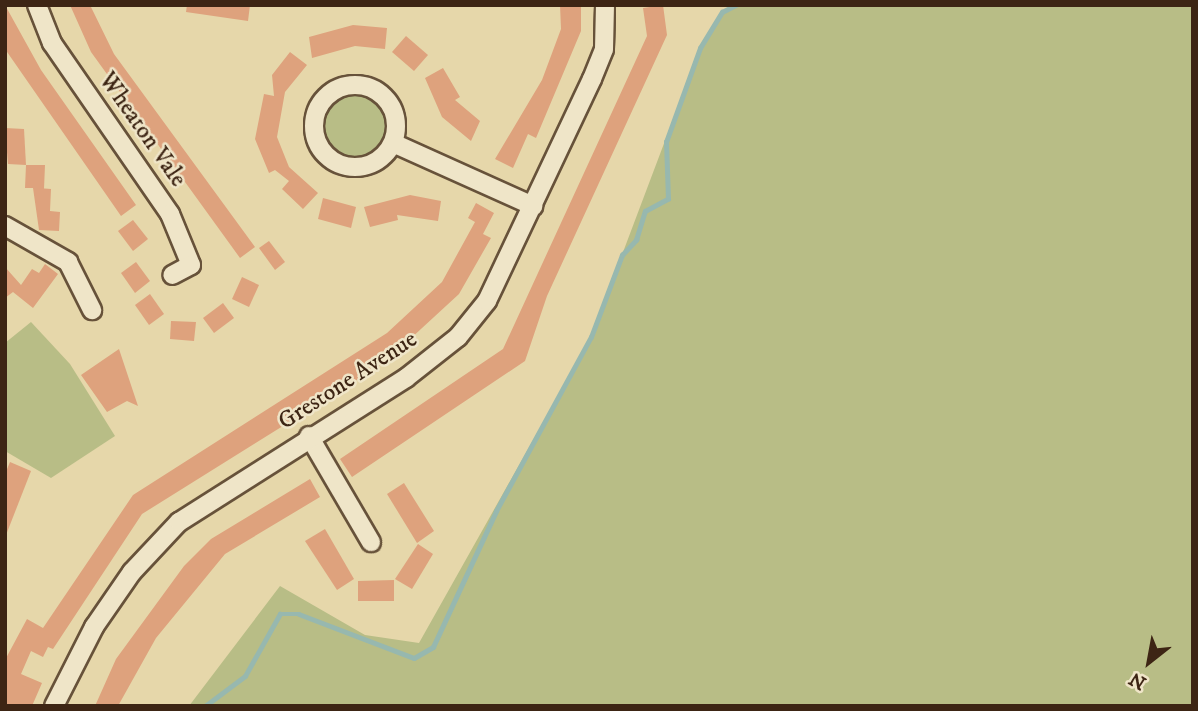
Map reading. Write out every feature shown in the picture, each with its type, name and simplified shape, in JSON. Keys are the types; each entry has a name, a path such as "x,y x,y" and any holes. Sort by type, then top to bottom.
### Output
{"street":[{"name":"Wheaton Vale","path":"37,5 52,43 170,214 191,265 172,275"},
{"name":"Grestone Avenue","path":"54,706 94,627 132,572 179,522 309,436 406,378 457,337 487,301 604,49 605,5"},
{"path":"368,86 391,106 393,143 367,165 336,163 316,140 316,110 338,88 368,86"},
{"path":"393,143 533,206"},
{"path":"5,226 68,261 92,310"},
{"path":"309,436 371,542"}],"green space":[{"path":"736,5 1193,5 1193,706 189,706 280,586 365,635 419,643 591,337 700,48 722,12"},
{"path":"348,93 360,93 372,98 382,108 387,126 385,139 372,154 360,159 348,159 336,154 326,144 321,132 321,120 326,108 336,98"},
{"path":"31,322 70,364 115,436 51,478 5,451 5,343"}],"building":[{"path":"5,5 41,70 136,205 121,216 5,49"},
{"path":"70,5 90,5 114,54 255,247 240,258 91,52"},
{"path":"187,5 250,5 248,21 186,12"},
{"path":"560,5 581,5 581,31 536,138 528,134 513,168 495,159 542,80 561,29"},
{"path":"663,5 667,35 547,296 525,361 352,477 340,459 503,349 647,36 643,8"},
{"path":"353,25 387,28 385,49 355,46 312,58 309,37"},
{"path":"406,36 428,55 414,71 392,52"},
{"path":"290,52 307,65 285,92 277,137 289,167 318,193 303,209 282,189 289,181 275,170 269,173 255,139 264,94 274,96 272,75"},
{"path":"443,68 460,97 455,100 480,121 471,141 442,117 425,78"},
{"path":"5,128 24,129 26,165 8,164"},
{"path":"26,165 45,165 44,188 51,189 50,211 60,212 59,231 39,230 33,188 25,188"},
{"path":"410,195 441,201 438,221 397,215 398,220 370,227 364,207"},
{"path":"323,198 356,207 351,228 318,219"},
{"path":"476,203 494,213 483,234 491,238 459,294 384,363 142,514 53,649 48,647 43,657 31,651 21,674 42,683 32,706 5,706 5,660 27,619 43,628 133,495 387,333 442,282 475,222 468,218"},
{"path":"133,220 148,239 133,251 118,231"},
{"path":"269,241 285,262 275,270 259,248"},
{"path":"136,262 150,281 135,293 121,273"},
{"path":"45,264 58,274 33,308 13,292 5,298 5,267 21,285 32,269 39,273"},
{"path":"242,277 259,285 249,307 232,299"},
{"path":"150,294 164,314 149,325 135,305"},
{"path":"223,303 234,318 214,333 203,318"},
{"path":"171,321 196,322 194,341 170,339"},
{"path":"119,349 138,406 127,401 107,412 81,375"},
{"path":"10,462 31,471 6,535 5,474"},
{"path":"310,479 320,497 225,554 156,638 118,706 95,706 116,659 184,566 211,539"},
{"path":"404,483 434,531 417,543 387,494"},
{"path":"325,529 354,579 337,590 305,541"},
{"path":"418,544 433,554 412,589 395,579"},
{"path":"394,580 394,601 358,601 358,581"}],"waterway":[{"path":"205,706 245,676 280,614 299,614 414,658 433,647 496,511 591,337 622,255 636,240 645,211 668,199 666,142 700,48 722,12 736,5"}]}
